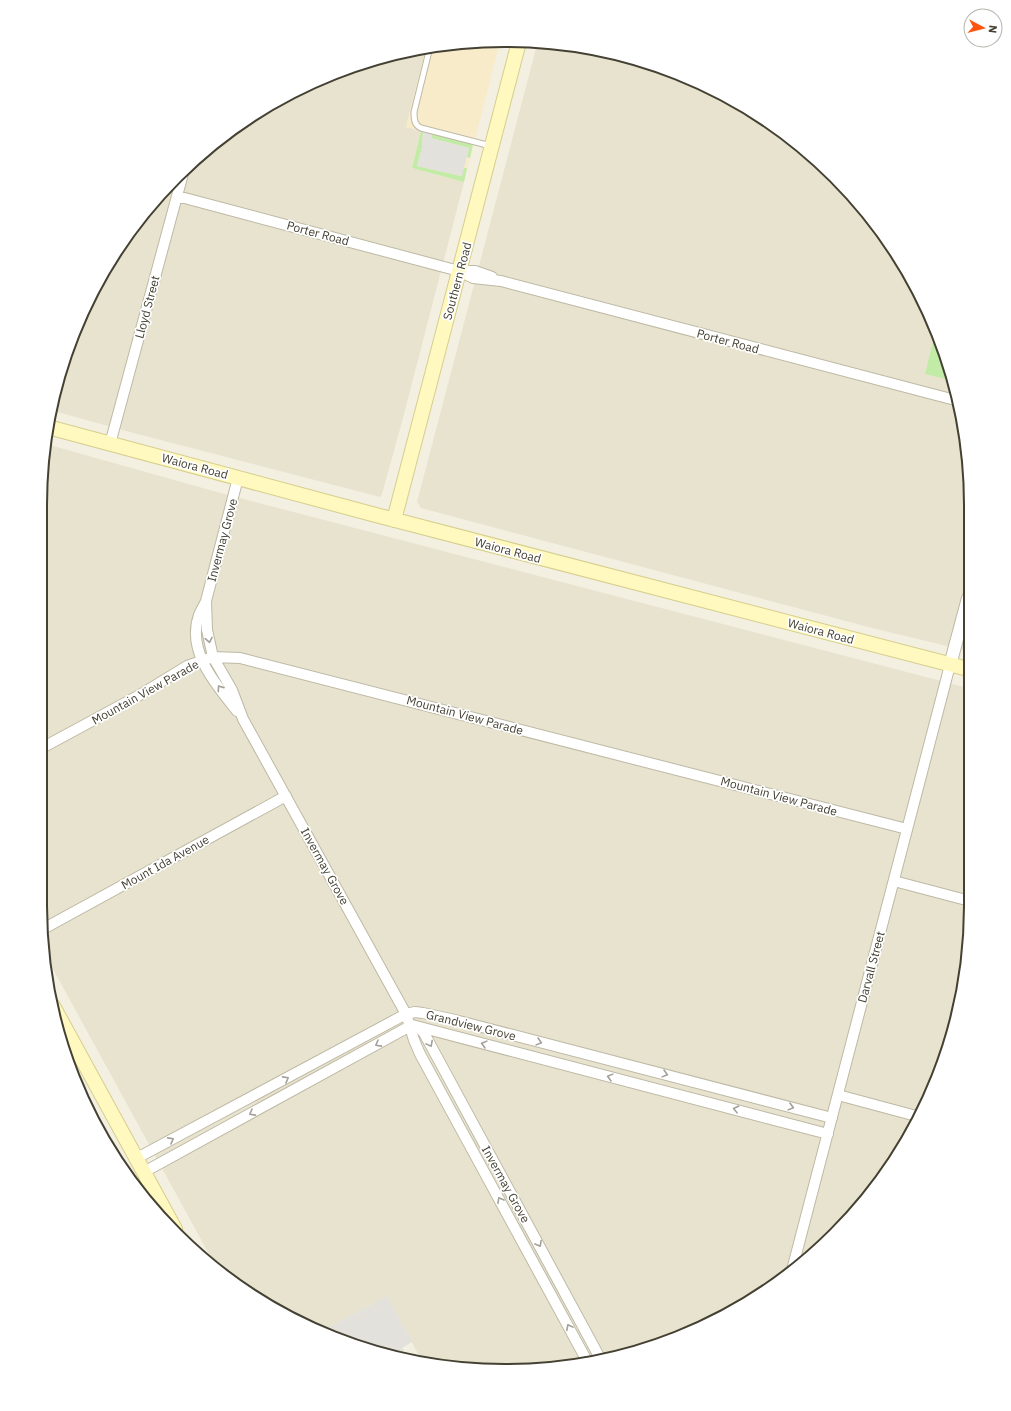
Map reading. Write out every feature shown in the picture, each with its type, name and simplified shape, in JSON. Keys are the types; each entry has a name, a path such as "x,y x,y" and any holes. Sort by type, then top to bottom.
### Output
{"main road":[{"name":"Southern Road","path":"394,520 518,47"},
{"name":"Waiora Road","path":"54,429 394,520 964,669"},
{"path":"63,1024 167,1215"}],"street":[{"name":"Lloyd Street","path":"110,444 181,181"},
{"name":"Porter Road","path":"177,196 459,270 473,278 501,281 951,399"},
{"name":"Invermay Grove","path":"238,478 206,601 199,615 196,627 196,640 199,653 218,686 243,719 414,1027 420,1054 585,1357"},
{"name":"Invermay Grove","path":"206,601 207,630 213,657 232,690 243,719"},
{"path":"950,665 964,613"},
{"name":"Mountain View Parade","path":"47,745 138,696 187,666 213,657 233,657 252,660 907,829"},
{"name":"Darvall Street","path":"794,1261 950,665"},
{"name":"Mount Ida Avenue","path":"48,926 286,796"},
{"path":"894,881 964,899"},
{"name":"Grandview Grove","path":"137,1158 406,1014 415,1012 455,1020 832,1118"},
{"name":"Invermay Grove","path":"414,1027 424,1034 598,1354"},
{"name":"Grandview Grove","path":"144,1172 414,1027 828,1134"},
{"path":"838,1095 913,1115"}],"lane":[{"path":"428,54 414,112 415,122 421,128 492,146"}],"shaded area":[{"path":"499,47 464,182 412,168 421,131 406,127 424,55 476,48"},
{"path":"536,48 595,56 624,63 653,71 708,94 735,108 785,142 830,181 850,203 869,226 903,276 917,303 940,358 955,416 960,446 964,506 964,650 876,629 421,508 417,502"},
{"path":"424,55 406,127 421,131 412,168 464,182 402,422 380,497 57,412 71,358 94,303 108,276 142,226 181,181 203,161 226,142 276,108 303,94 358,71"},
{"path":"423,131 432,134 431,138 469,148 462,176 417,166 422,148"},
{"path":"51,445 217,492 964,687 963,935 955,995 940,1053 917,1108 903,1135 887,1160 869,1185 830,1230 785,1269 735,1303 708,1317 653,1340 595,1355 565,1360 506,1364 476,1363 419,1355 387,1296 328,1328 276,1303 251,1287 210,1256 51,965 47,906 47,506"},
{"path":"387,1296 412,1342 402,1348 404,1352 358,1340 328,1328"}],"green space":[{"path":"421,131 423,131 422,148 417,166 461,176 464,168 467,168 464,182 412,168"},
{"path":"432,134 473,144 470,158 467,157 469,148 431,138"},
{"path":"933,341 946,379 925,374"}]}
